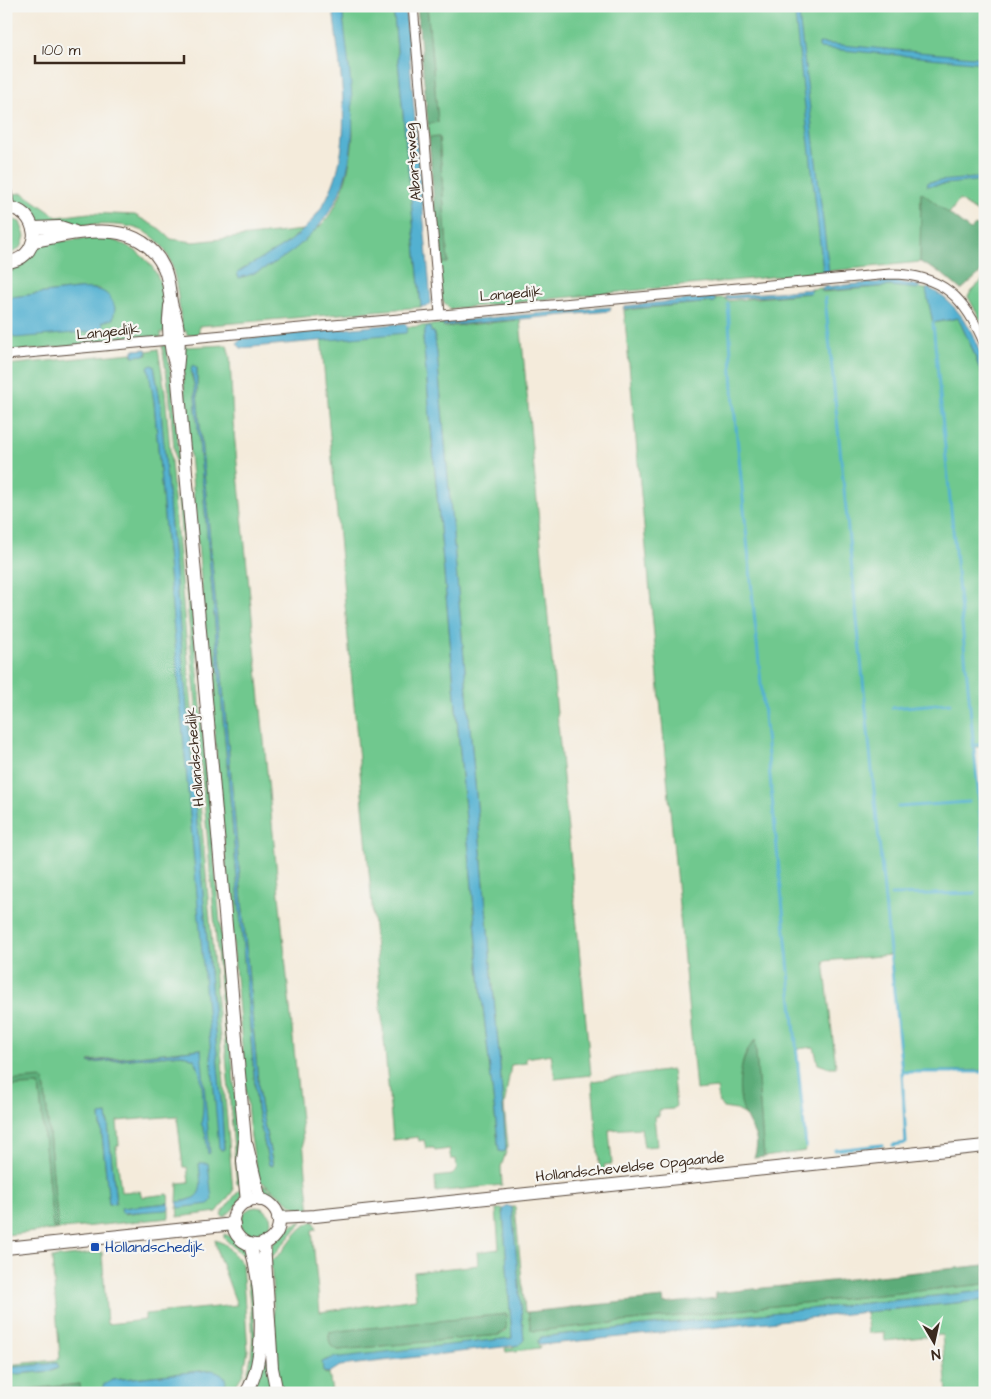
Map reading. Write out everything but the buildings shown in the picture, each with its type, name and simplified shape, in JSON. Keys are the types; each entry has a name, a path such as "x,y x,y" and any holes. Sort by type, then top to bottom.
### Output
{"main road":[{"path":"6,262 24,257 34,241 33,228 27,217 8,208"},
{"name":"Hollandschedijk","path":"33,228 60,227 75,232 108,231 134,238 144,244 158,257 164,270 171,303 167,323 174,339 177,370 245,1141 243,1161 247,1202"},
{"name":"Hollandschedijk","path":"34,241 61,238 75,232"},
{"name":"Hollandschedijk","path":"245,1141 252,1160 260,1200"},
{"name":"Hollandscheveldse Opgaande","path":"278,1218 315,1216 985,1146"},
{"path":"260,1200 273,1207 278,1218 274,1236 264,1243 250,1244 238,1236 234,1224 237,1210 247,1202 260,1200"},
{"path":"6,1248 234,1224"},
{"path":"264,1243 272,1368 277,1393"},
{"path":"246,1393 256,1375 261,1348 254,1260 250,1244"}],"street":[{"name":"Albartsweg","path":"413,6 440,314"},
{"path":"6,188 8,208"},
{"name":"Langedijk","path":"6,356 440,314 901,274 929,279 950,292 970,313 985,345"}],"green space":[{"path":"342,6 393,6 421,307 199,326 199,334 187,335 186,331 182,331 177,288 171,263 165,250 157,240 147,233 126,226 41,224 11,194 23,193 57,217 89,213 135,215 160,229 171,239 194,242 303,230 278,250 237,276 289,247 309,235 326,220 339,197 348,172 353,133"},
{"path":"417,6 427,6 438,122 428,124"},
{"path":"427,6 985,6 985,217 959,200 949,214 921,193 920,262 450,309 442,300 438,263 448,262 439,137 429,138 428,124 438,122"},
{"path":"439,137 448,263 438,263 429,138"},
{"path":"921,192 970,230 975,225 985,229 985,269 961,290 941,273 920,262"},
{"path":"6,217 20,222 25,236 22,246 14,252 6,254"},
{"path":"97,237 118,242 138,253 153,268 162,289 165,332 161,332 161,338 6,352 6,267 46,243","holes":["77,289 100,289 104,320 12,335 8,300 11,297"]},
{"path":"985,278 985,328 968,297 971,291"},
{"path":"890,286 927,289 933,323 958,318 972,348 985,384 985,747 974,747 985,859 985,1070 902,1072 891,955 824,961 836,1067 818,1064 814,1047 797,1049 806,1151 764,1157 755,1041 744,1057 742,1066 741,1086 745,1115 736,1110 723,1108 719,1102 717,1088 696,1090 624,310 715,302 716,298 725,298 727,301 810,293 812,289 822,288 823,292"},
{"path":"520,320 591,1075 555,1079 551,1054 526,1058 526,1063 511,1065 504,1107 508,1146 501,1167 502,1185 436,1192 435,1177 452,1175 457,1170 456,1159 451,1159 449,1149 435,1151 434,1148 426,1148 424,1140 419,1141 418,1137 393,1140 321,336 442,324 444,327","holes":["430,327 431,332 434,332 437,353 500,1066 506,1149 499,1151 482,998 423,338 424,333"]},
{"path":"166,345 173,388 239,1139 241,1182 237,1184 169,390 162,346"},
{"path":"227,345 230,357 233,422 310,1213 296,1208 258,1180 249,1125 184,386 183,347","holes":["197,368 197,393 260,1104 273,1165 269,1165 257,1109 194,384 191,374"]},
{"path":"158,349 165,391 233,1191 217,1212 178,1217 177,1207 209,1204 199,1164 200,1191 193,1198 177,1202 178,1183 189,1182 187,1167 183,1167 177,1116 117,1121 119,1145 116,1146 121,1192 140,1191 142,1197 168,1194 169,1203 122,1208 124,1214 169,1208 169,1218 6,1235 6,1087 39,1084 53,1228 58,1228 44,1080 6,1081 6,365 132,353 133,356 148,355 147,351","holes":["154,366 160,400 222,1111 224,1149 220,1150 154,402","201,1049 199,1068 194,1059 182,1054 91,1063 89,1061","107,1114 116,1203 109,1204 100,1116"]},
{"path":"755,1040 764,1157 754,1158 757,1145 742,1106 740,1076 745,1056"},
{"path":"672,1070 676,1106 673,1109 659,1110 659,1116 654,1116 657,1146 644,1147 641,1128 609,1130 612,1164 604,1165 605,1173 600,1174 592,1081"},
{"path":"41,1078 44,1080 58,1228 53,1228 39,1085 6,1087 6,1081"},
{"path":"262,1185 266,1186 299,1214 276,1206 271,1202"},
{"path":"239,1190 243,1191 238,1203 223,1217 221,1214"},
{"path":"256,1207 262,1208 270,1216 270,1228 262,1236 256,1237 250,1236 242,1228 241,1222 242,1216 250,1208"},
{"path":"512,1207 515,1207 525,1312 528,1312 531,1330 535,1331 985,1284 985,1291 541,1337 538,1344 540,1348 506,1352 505,1348 512,1348 524,1340"},
{"path":"496,1209 503,1209 512,1338 325,1360 325,1374 329,1373 332,1392 330,1390 324,1393 281,1393 277,1380 271,1260 281,1253 295,1235 307,1224 314,1221 317,1229 312,1230 320,1312 416,1299 414,1272 478,1265 477,1252 499,1249","holes":["507,1314 505,1332 499,1335 339,1350 331,1346 329,1336 329,1332"]},
{"path":"302,1222 273,1256 270,1257 273,1245 280,1234 290,1226"},
{"path":"224,1234 239,1242 249,1256 245,1258 224,1238"},
{"path":"215,1240 225,1244 242,1264 248,1351 243,1374 231,1393 222,1393 224,1390 211,1370 113,1380 103,1388 103,1393 67,1393 80,1389 80,1384 6,1391 6,1375 51,1371 55,1370 57,1363 6,1368 6,1365 60,1358 52,1258 102,1252 107,1324 145,1320 145,1314 237,1305 218,1254"},
{"path":"251,1265 257,1356 241,1393 237,1393 245,1379 252,1347 246,1266"},
{"path":"985,1265 985,1284 535,1331 531,1330 528,1312 663,1298 664,1304 716,1298 715,1293"},
{"path":"985,1300 985,1393 947,1393 942,1335 885,1341 884,1332 868,1333 866,1312"},
{"path":"507,1314 506,1329 499,1335 339,1350 333,1348 330,1342 329,1332"},
{"path":"264,1357 268,1357 273,1393 250,1393"},
{"path":"80,1384 80,1389 67,1393 6,1393"}],"water":[{"path":"333,6 342,6 352,101 352,132 349,162 340,191 325,218 302,243 288,254 256,273 239,278 237,273 299,234 320,210 333,184 341,156 343,97"},
{"path":"393,6 405,6 431,302 430,305 421,307"},
{"path":"794,6 798,6 829,272 823,272"},
{"path":"819,43 985,58 985,63 819,48"},
{"path":"985,177 985,180 927,186 928,182"},
{"path":"894,281 920,286 918,289 890,286 821,291 823,287"},
{"path":"928,288 951,304 969,328 981,356 985,384 972,348 958,318 933,323 926,290"},
{"path":"77,289 95,289 109,296 115,308 113,319 102,322 105,327 99,331 15,338 12,335 8,300 11,297"},
{"path":"812,289 810,293 725,299 726,296"},
{"path":"715,297 715,302 623,309 624,306"},
{"path":"611,307 610,311 443,326 443,322"},
{"path":"405,323 408,327 406,333 241,348 237,344 240,339"},
{"path":"426,327 430,327 431,332 434,332 437,353 500,1066 506,1150 503,1152 499,1151 482,998 423,338"},
{"path":"146,349 147,355 133,356 133,350"},
{"path":"193,365 197,368 197,393 260,1104 273,1166 269,1165 257,1109 194,384 191,368"},
{"path":"154,366 160,400 222,1111 224,1149 222,1150 219,1148 154,402 148,367"},
{"path":"201,1049 210,1153 208,1154 205,1132 201,1123 203,1100 201,1081 194,1059 182,1054 89,1062"},
{"path":"107,1114 116,1203 109,1204 100,1115"},
{"path":"199,1163 208,1163 212,1200 209,1204 179,1208 177,1202 193,1198 200,1191"},
{"path":"169,1203 167,1210 122,1213 121,1208"},
{"path":"508,1206 512,1207 524,1340 519,1345 340,1366 329,1373 323,1372 322,1362 332,1358 512,1338 503,1209"},
{"path":"985,1291 985,1300 540,1345 537,1342 541,1337 584,1332"},
{"path":"57,1363 58,1368 51,1371 6,1375 6,1368"},
{"path":"211,1370 220,1373 225,1378 226,1385 222,1393 103,1393 103,1385 113,1380"}],"waterway":[{"path":"825,298 902,1072 985,1072"},
{"path":"728,304 734,406 806,1147"},
{"path":"933,323 985,862"},
{"path":"892,708 950,703"},
{"path":"973,745 985,745"},
{"path":"898,807 969,802"},
{"path":"891,895 975,893"},
{"path":"893,1145 906,1143 902,1072"},
{"path":"835,1150 882,1145"}],"place":[{"name":"Hollandschedijk","path":"95,1247"}]}
